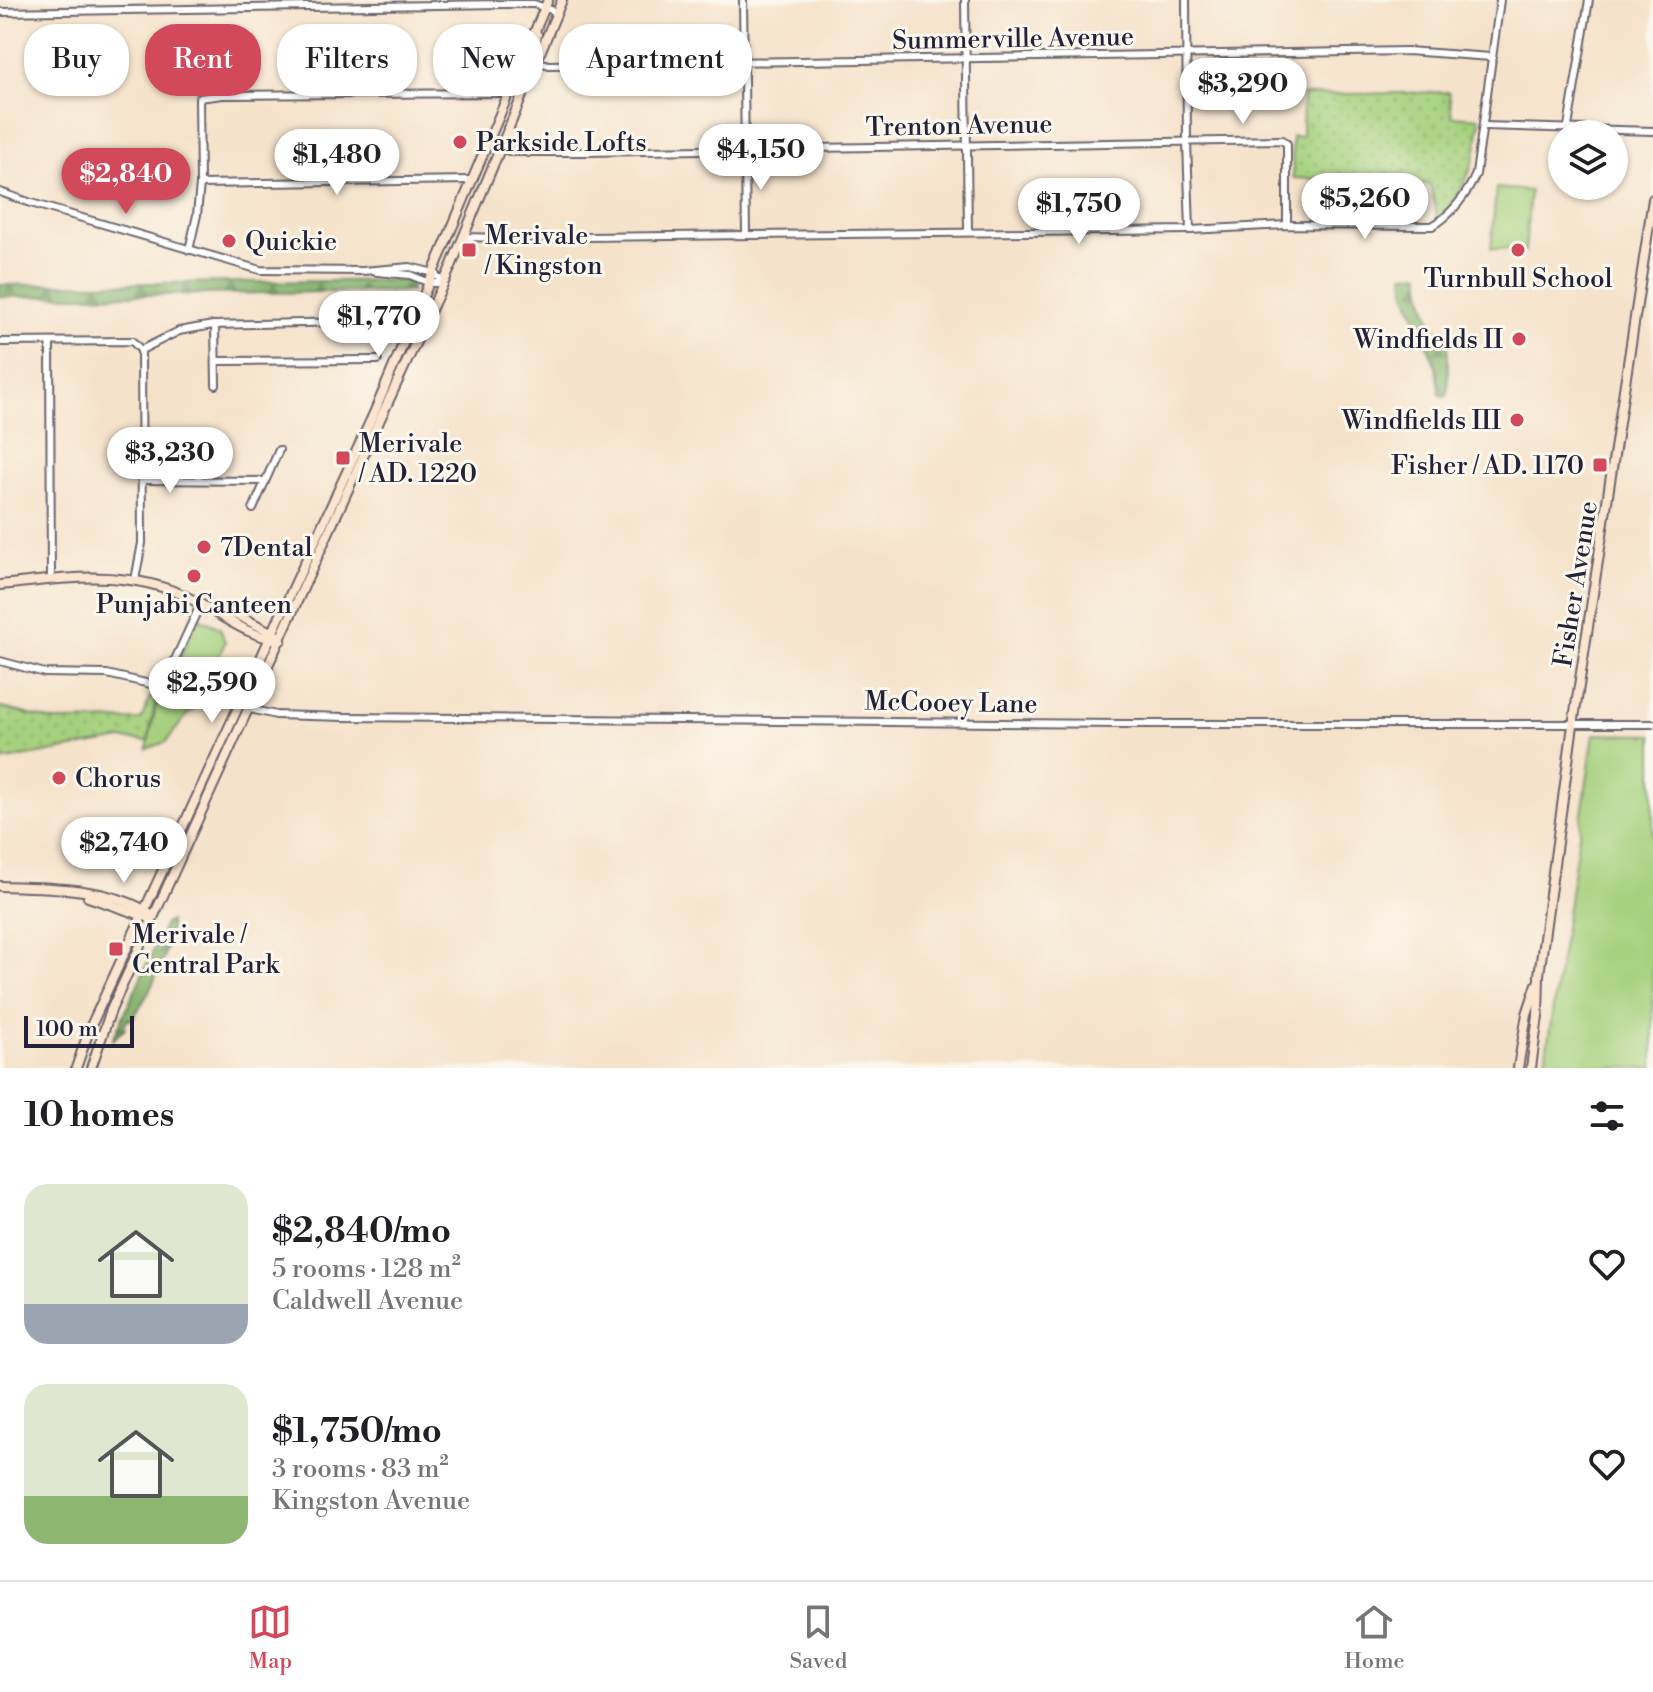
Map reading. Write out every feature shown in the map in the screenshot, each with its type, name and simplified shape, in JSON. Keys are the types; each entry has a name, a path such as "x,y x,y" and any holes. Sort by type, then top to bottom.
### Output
{"main road":[{"path":"543,45 562,0"},
{"path":"541,24 546,4"},
{"path":"537,24 546,4"},
{"path":"76,1068 90,1028 374,413 507,96"},
{"path":"91,1068 107,1021 444,283 521,96"},
{"path":"508,128 516,145 528,152"},
{"name":"Fisher Avenue","path":"1531,1068 1538,1016 1539,975 1574,724 1653,199"},
{"path":"0,585 95,577 135,580 175,591 235,624 281,640"},
{"path":"0,886 42,887 114,899 154,918"},
{"name":"Fisher Avenue","path":"1518,1068 1527,1014 1539,975"}],"street":[{"path":"743,0 743,24"},
{"path":"965,0 968,232"},
{"path":"1186,0 1190,230"},
{"path":"463,237 1190,230 1287,225 1432,226 1443,220 1472,183 1484,126 1500,0"},
{"path":"1569,120 1589,0"},
{"path":"0,12 546,4 557,12"},
{"name":"Summerville Avenue","path":"752,61 1407,51 1491,57"},
{"path":"189,250 200,184 199,98 223,95 433,94"},
{"path":"745,96 746,235"},
{"path":"1484,126 1548,127"},
{"path":"1628,130 1653,131"},
{"name":"Trenton Avenue","path":"487,144 528,152 1282,140 1287,144 1287,225"},
{"path":"200,184 472,180"},
{"path":"0,192 272,272 410,267 434,273 444,283"},
{"path":"363,271 410,275 430,283 444,283"},
{"path":"141,350 179,331 215,325 394,321"},
{"path":"215,325 216,385"},
{"path":"0,342 132,341 141,350 142,543 135,580"},
{"path":"50,342 51,580"},
{"path":"216,361 378,360"},
{"path":"199,480 200,448"},
{"path":"253,509 279,450"},
{"path":"142,480 265,481"},
{"path":"0,661 54,674 116,675 157,687 166,679 205,605"},
{"name":"McCooey Lane","path":"250,709 276,715 376,717 1122,724 1653,724"}],"green space":[{"path":"1449,92 1452,116 1480,118 1469,173 1438,219 1430,184 1293,178 1292,137 1302,136 1303,95"},
{"path":"1496,188 1530,191 1525,251 1491,248"},
{"path":"1421,273 1423,294 1433,328 1448,338 1448,395 1445,397 1439,394 1436,366 1405,290 1404,274"},
{"path":"411,280 411,291 0,297 0,285"},
{"path":"201,619 220,628 225,642 199,705 166,742 147,749 159,692 167,686 195,625"},
{"path":"150,697 156,698 148,741 122,739 0,761 0,707 54,721 141,720"},
{"path":"1594,734 1653,735 1653,1068 1544,1068"},
{"path":"170,921 163,959 145,999 112,1041 165,924"}],"place":[{"name":"Parkside Lofts","path":"460,142"},
{"name":"Quickie","path":"229,241"},
{"name":"Merivale / Kingston","path":"469,250"},
{"name":"Turnbull School","path":"1518,250"},
{"name":"Windfields II","path":"1519,339"},
{"name":"Windfields III","path":"1517,420"},
{"name":"Merivale / AD. 1220","path":"343,458"},
{"name":"Fisher / AD. 1170","path":"1600,465"},
{"name":"7Dental","path":"204,547"},
{"name":"Punjabi Canteen","path":"194,576"},
{"name":"Chorus","path":"59,778"},
{"name":"Merivale / Central Park","path":"116,949"}]}
